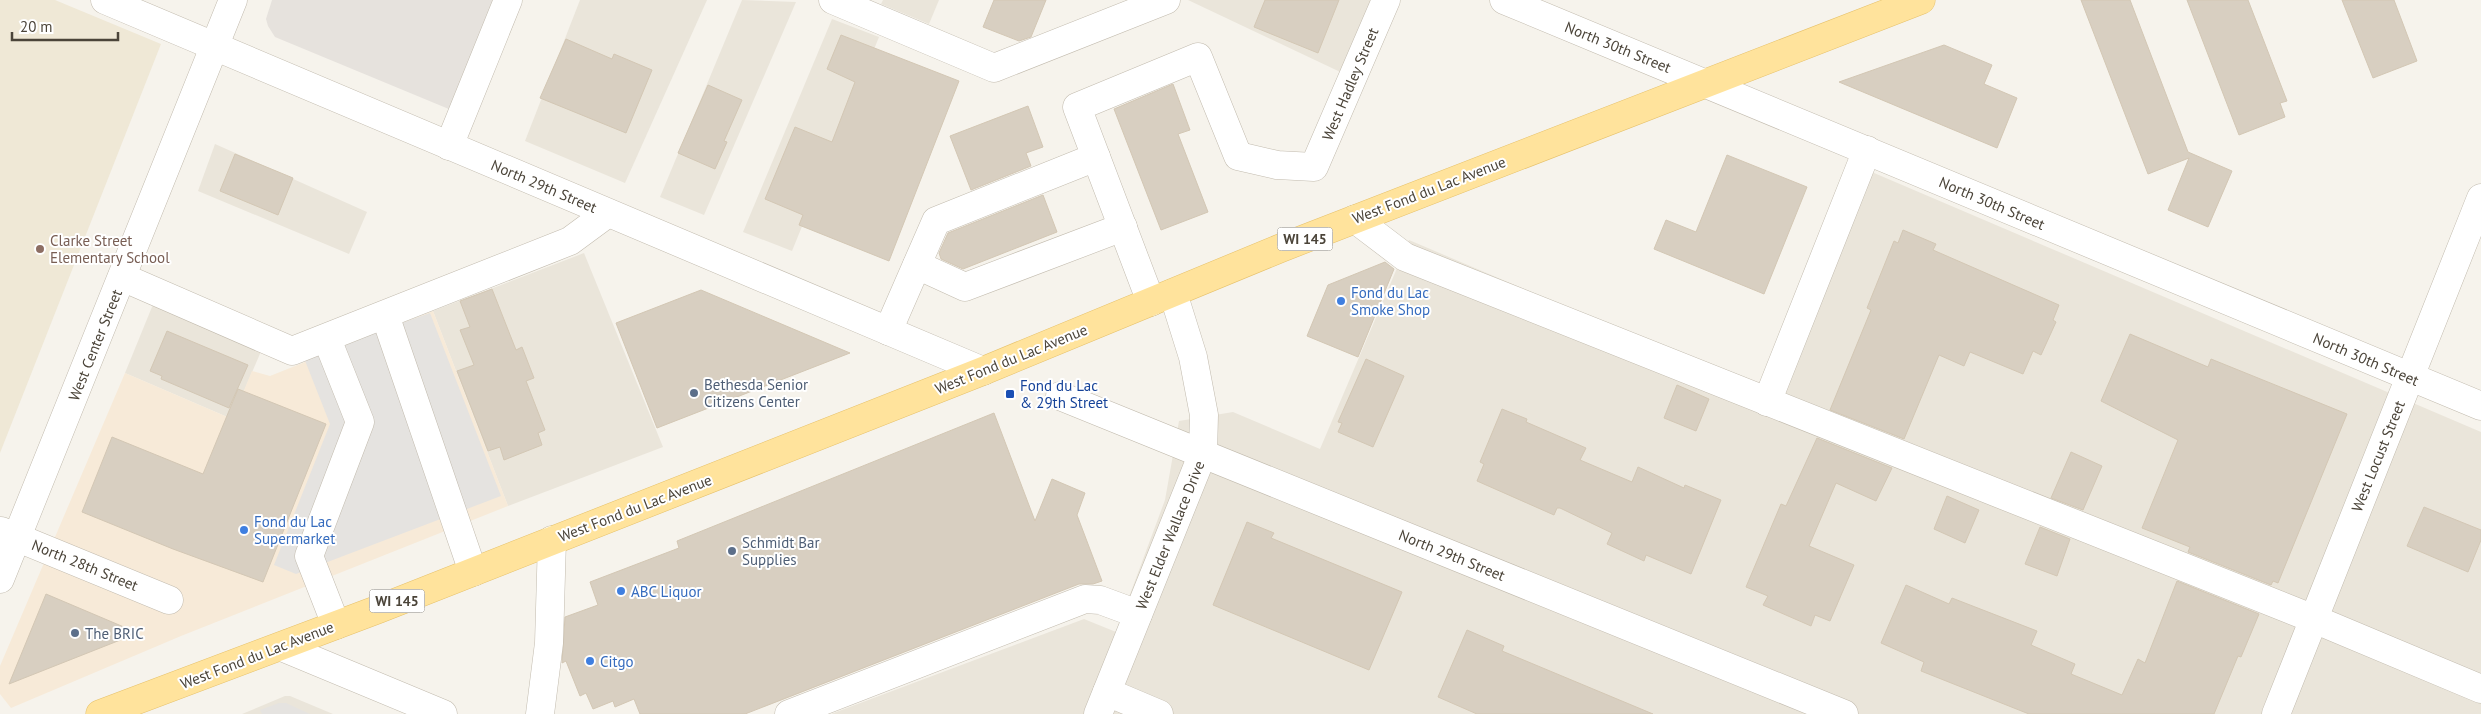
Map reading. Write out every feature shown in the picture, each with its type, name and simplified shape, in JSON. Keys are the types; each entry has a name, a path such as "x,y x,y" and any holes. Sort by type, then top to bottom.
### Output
{"main road":[{"name":"West Fond du Lac Avenue","path":"100,714 473,572 984,371 1355,219 1921,0"}],"street":[{"name":"North 29th Street","path":"105,0 984,371"},
{"name":"West Center Street","path":"0,579 9,534 122,277 233,0"},
{"path":"450,146 508,0"},
{"path":"832,0 994,68 1166,0"},
{"name":"West Hadley Street","path":"1314,167 1386,0"},
{"name":"North 30th Street","path":"1504,0 2481,406"},
{"name":"West Elder Wallace Drive","path":"1102,703 1202,453 1204,415 1193,357 1123,227 1077,107 1198,57 1238,156 1277,165 1314,167"},
{"path":"1767,402 1867,150"},
{"path":"888,331 936,221 1096,157"},
{"name":"West Locust Street","path":"2276,714 2481,198"},
{"path":"122,277 292,351 327,339 570,241 608,213"},
{"path":"1355,219 1405,257 2314,619 2481,689"},
{"path":"917,265 965,287 1123,227"},
{"path":"385,315 473,572"},
{"path":"327,339 360,422 309,556 336,625"},
{"name":"North 29th Street","path":"1060,396 1844,714"},
{"name":"North 28th Street","path":"9,534 169,600"},
{"path":"540,714 549,643 552,540"},
{"path":"790,714 1085,599 1100,600 1138,614"},
{"path":"282,646 443,714"},
{"path":"1102,703 1159,714"}],"shaded area":[{"name":"Clarke Street Elementary School","path":"0,0 55,0 161,44 0,453"},
{"path":"272,0 501,0 456,112 275,37 266,19"},
{"path":"580,0 707,0 625,183 525,141"},
{"path":"742,0 796,2 704,215 660,197"},
{"path":"883,0 939,0 929,24 881,4"},
{"path":"1188,0 1386,0 1353,78"},
{"path":"832,19 879,37 792,251 743,232"},
{"path":"215,144 367,212 349,254 198,191"},
{"path":"1853,164 2481,432 2481,714 831,714 1084,619 1116,632 1165,500 1179,421 1233,412 1320,449 1409,240 1759,389"},
{"path":"584,253 663,447 508,506 433,311"},
{"path":"154,302 262,349 232,419 125,373"},
{"path":"433,311 508,506 181,636 11,708 0,694 0,666 125,373 232,419 252,371 270,376"},
{"path":"430,313 501,496 296,574 274,565 330,424 304,358"},
{"path":"285,696 290,696 333,714 242,714"},
{"path":"279,703 286,703 310,714 262,714 260,710"}],"building":[{"path":"994,0 1046,0 1031,37 1019,41 983,27"},
{"path":"1265,0 1339,0 1318,53 1254,27"},
{"path":"2081,0 2130,0 2188,152 2232,171 2208,227 2168,210 2189,158 2148,174"},
{"path":"2187,0 2248,0 2287,101 2280,103 2285,117 2239,135"},
{"path":"2342,0 2394,0 2417,61 2373,78"},
{"path":"841,35 959,81 889,261 799,225 803,215 765,199 795,127 832,142 855,82 827,69"},
{"path":"566,39 612,59 614,54 652,70 626,133 540,98"},
{"path":"1944,45 1992,65 1984,84 2017,98 1997,148 1839,82"},
{"path":"1173,84 1190,130 1178,134 1208,212 1161,230 1114,109"},
{"path":"708,85 742,100 724,141 727,142 715,169 678,153"},
{"path":"1028,106 1043,147 1026,153 1031,166 971,190 950,136"},
{"path":"235,154 293,178 278,215 220,191"},
{"path":"1727,155 1807,187 1764,294 1654,249 1666,220 1696,232"},
{"path":"1043,195 1057,232 963,269 941,259 939,253 948,233"},
{"path":"1903,230 1936,244 1933,250 2059,305 2053,320 2056,322 2041,355 2033,351 2023,374 1970,352 1964,366 1939,355 1904,439 1830,410 1871,310 1867,308 1894,241 1898,243"},
{"path":"1385,262 1394,269 1358,357 1307,336 1328,285"},
{"path":"492,289 516,350 522,347 534,378 526,381 545,430 538,433 542,445 504,460 500,447 488,451 457,371 474,365 460,330 470,327 460,301"},
{"name":"Bethesda Senior Citizens Center","path":"701,290 850,353 657,428 616,323"},
{"path":"167,331 248,365 229,408 161,379 162,376 150,371"},
{"path":"2130,334 2208,367 2211,359 2347,414 2278,583 2273,581 2271,585 2188,552 2190,547 2142,528 2178,440 2101,401"},
{"path":"1366,359 1404,376 1373,447 1338,432 1342,423 1338,422"},
{"path":"1677,385 1709,399 1696,431 1664,418"},
{"path":"238,389 326,424 263,582 173,549 82,512 112,437 203,474"},
{"path":"1502,409 1527,419 1526,422 1586,448 1580,460 1632,482 1638,467 1684,488 1685,485 1721,500 1691,574 1646,555 1644,561 1607,544 1612,533 1560,508 1557,508 1554,515 1477,481 1484,464 1480,462"},
{"path":"994,413 1035,521 1052,479 1085,493 1077,515 1102,581 1093,584 1079,584 745,714 640,714 634,699 615,707 613,701 593,709 586,693 580,696 566,661 562,663 565,617 598,605 590,582 679,548 677,541"},
{"path":"1817,438 1892,468 1876,501 1836,483 1809,546 1854,565 1830,621 1815,615 1811,626 1763,605 1768,596 1746,587 1781,504 1786,506"},
{"path":"2071,452 2102,466 2083,510 2051,498"},
{"path":"1947,496 1979,510 1965,543 1934,529"},
{"path":"2424,507 2481,530 2481,540 2468,572 2407,546"},
{"path":"1247,522 1274,533 1271,538 1402,592 1369,670 1213,605"},
{"path":"2040,527 2070,539 2057,576 2025,564"},
{"path":"2177,581 2259,614 2241,657 2238,656 2214,714 2029,714 1921,671 1924,662 1881,643 1906,585 1949,604 1952,598 2037,631 2031,645 2075,664 2071,674 2122,695 2138,659 2145,663"},
{"name":"The BRIC","path":"46,594 138,633 9,684"},
{"path":"1467,630 1504,646 1502,651 1653,714 1477,714 1438,697"}],"place":[{"name":"Clarke Street Elementary School","path":"40,249"},
{"name":"Fond du Lac Smoke Shop","path":"1341,301"},
{"name":"Bethesda Senior Citizens Center","path":"694,393"},
{"name":"Fond du Lac & 29th Street","path":"1010,394"},
{"name":"Fond du Lac Supermarket","path":"244,530"},
{"name":"Schmidt Bar Supplies","path":"732,551"},
{"name":"ABC Liquor","path":"621,591"},
{"name":"The BRIC","path":"75,633"},
{"name":"Citgo","path":"590,661"}]}
